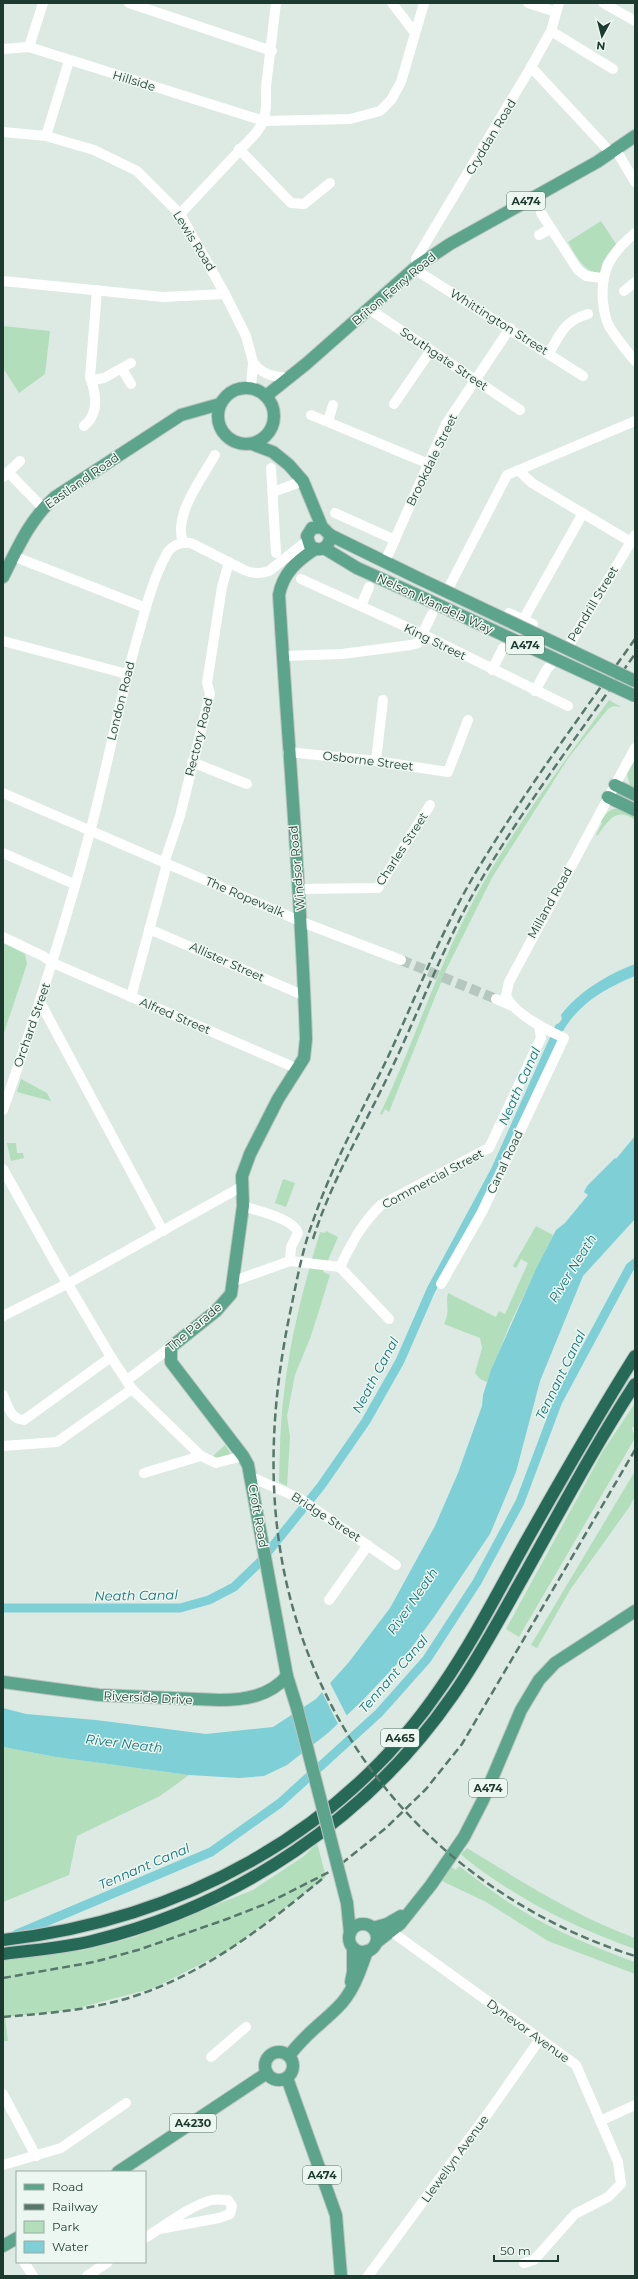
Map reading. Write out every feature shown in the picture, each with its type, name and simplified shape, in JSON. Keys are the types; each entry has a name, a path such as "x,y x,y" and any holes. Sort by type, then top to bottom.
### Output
{"highway":[{"name":"A465","path":"7,1940 114,1920 188,1893 232,1872 262,1855 312,1822 342,1798 398,1741 442,1686 470,1642 586,1434 635,1356"},
{"name":"A465","path":"3,1954 90,1941 142,1927 183,1912 239,1885 307,1844 368,1793 412,1748 452,1697 477,1658 604,1433 635,1384"}],"main road":[{"name":"Briton Ferry Road","path":"266,396 306,364 417,266 450,244 614,151 635,136"},
{"path":"219,426 217,418 220,404 226,395 234,390 251,388 266,396 273,408 274,415 270,430 271,451"},
{"name":"Eastland Road","path":"3,577 9,558 26,531 43,508 55,497 152,433 188,412 220,404"},
{"path":"188,412 205,415 212,418 231,440 244,444 252,444 271,451 289,465 303,481 328,545 315,546 307,536 321,530"},
{"path":"252,444 266,436 270,430"},
{"name":"Nelson Mandela Way","path":"321,530 420,580 635,681"},
{"name":"Nelson Mandela Way","path":"315,546 357,568 635,696"},
{"name":"Windsor Road","path":"241,1187 242,1176 250,1154 278,1100 304,1058 306,1039 302,922 288,752 279,595 284,576 315,546"},
{"path":"614,785 635,795"},
{"path":"608,797 635,810"},
{"name":"The Parade","path":"171,1347 216,1311 230,1294 234,1281 242,1206 241,1187"},
{"name":"Croft Road","path":"171,1347 171,1362 244,1456 251,1477 268,1578 287,1676 296,1705 347,1903"},
{"name":"A474","path":"377,1942 392,1932 431,1885 464,1837 483,1800 521,1710 539,1680 559,1660 635,1611"},
{"name":"Riverside Drive","path":"3,1682 99,1695 236,1700 271,1690 287,1676"},
{"path":"271,1690 296,1705"},
{"path":"347,1903 361,1924 373,1928 377,1934 377,1942 373,1949 367,1952 359,1952 353,1948 349,1941 350,1933 347,1903"},
{"name":"A474","path":"373,1928 387,1924 408,1911"},
{"path":"350,1933 352,1929 361,1924"},
{"path":"348,1995 353,1972 353,1948"},
{"path":"289,2056 302,2038 338,2008 348,1995 358,1977 367,1952"},
{"path":"280,2052 289,2056 294,2064 293,2069 287,2078 278,2080 267,2073 265,2064 271,2055 280,2052"},
{"name":"A4230","path":"120,2171 267,2073"},
{"name":"A474","path":"287,2078 336,2215 341,2276"},
{"path":"3,2246 16,2239"}],"street":[{"path":"29,46 43,3"},
{"path":"129,3 272,51"},
{"path":"180,214 239,149 256,133 264,121 266,87 272,51 276,3"},
{"path":"392,3 415,33"},
{"name":"Hillside","path":"3,49 29,46 69,61 264,121 350,119 380,112 391,100 401,82 424,3"},
{"path":"528,3 558,8"},
{"path":"603,3 635,22"},
{"name":"Cryddan Road","path":"417,266 416,259 551,31 558,8"},
{"path":"551,31 613,69"},
{"path":"46,136 69,61"},
{"path":"531,67 614,151 635,182"},
{"name":"Lewis Road","path":"3,132 46,136 94,150 137,171 180,214 225,294 246,336 253,362 251,388"},
{"path":"239,149 291,203 304,204 330,183"},
{"path":"541,213 578,270 586,276 602,278"},
{"path":"539,235 550,229"},
{"path":"635,233 621,245 607,265 602,278 604,312 608,325 635,361"},
{"name":"Whittington Street","path":"417,266 422,274 510,328 583,376"},
{"path":"3,281 163,298 225,294"},
{"path":"624,291 635,282"},
{"path":"84,426 94,412 95,402 94,390 90,377 97,290"},
{"name":"Southgate Street","path":"369,309 520,410"},
{"path":"549,353 573,313 588,314"},
{"name":"Brookdale Street","path":"388,555 446,424 510,328"},
{"path":"394,404 431,350"},
{"path":"253,362 258,370 266,374 287,378"},
{"path":"90,377 93,380 104,378 131,363"},
{"path":"122,369 132,384"},
{"path":"328,421 334,405"},
{"path":"311,415 429,464"},
{"path":"450,585 507,474 635,421"},
{"path":"215,455 182,514 180,533 183,542 198,545 252,573 264,573 269,571 315,546"},
{"path":"20,461 6,475 43,508"},
{"path":"271,468 276,553"},
{"path":"518,470 532,483 583,514 633,539"},
{"path":"273,492 303,481"},
{"path":"335,513 395,540"},
{"path":"523,620 583,514"},
{"name":"Pendrill Street","path":"535,691 547,669 571,642 633,539"},
{"name":"London Road","path":"53,964 74,884 90,832 127,674 146,608 166,555 171,547 183,542"},
{"path":"9,558 146,608"},
{"name":"Rectory Road","path":"131,997 165,864 180,816 192,762 210,694 207,683 222,588 230,562"},
{"name":"King Street","path":"301,579 422,634 492,670 568,706"},
{"path":"361,606 369,587"},
{"path":"509,613 533,624"},
{"path":"283,656 342,654 411,645 418,643 432,614"},
{"path":"3,641 127,674"},
{"path":"492,670 503,648"},
{"path":"376,760 383,700"},
{"name":"Osborne Street","path":"288,752 376,760 448,772 468,720"},
{"name":"Milland Road","path":"512,1006 506,995 509,982 635,748"},
{"path":"192,762 247,784"},
{"name":"The Ropewalk","path":"3,793 90,832 302,922 401,960"},
{"name":"Charles Street","path":"299,889 378,888 430,805"},
{"path":"3,853 74,884"},
{"name":"Allister Street","path":"149,928 305,996"},
{"name":"Alfred Street","path":"3,937 43,956 53,964 298,1069"},
{"name":"Orchard Street","path":"3,1110 53,964"},
{"path":"496,999 512,1006 539,1026"},
{"path":"40,1002 162,1230"},
{"name":"Canal Road","path":"441,1284 482,1212 564,1038 539,1026"},
{"name":"Commercial Street","path":"340,1267 356,1236 381,1206 489,1148 541,1038 539,1026"},
{"path":"3,1169 67,1284 111,1357 130,1385 201,1456 216,1463 244,1456"},
{"path":"3,1316 67,1284 241,1187"},
{"path":"242,1206 287,1221 296,1227 298,1233 291,1247 290,1261"},
{"path":"234,1281 290,1261 340,1267 389,1319"},
{"name":"The Parade","path":"3,1446 57,1442 130,1385 171,1347"},
{"path":"3,1395 12,1416 17,1419 24,1420 111,1357"},
{"path":"144,1473 201,1456"},
{"name":"Bridge Street","path":"251,1477 299,1498 316,1508 396,1565"},
{"path":"329,1600 368,1545"},
{"name":"Dynevor Avenue","path":"392,1932 576,2065 618,2162 621,2184 608,2197 575,2214 534,2260 524,2263"},
{"path":"211,2057 246,2027"},
{"name":"Llewellyn Avenue","path":"368,2276 491,2110 540,2039"},
{"path":"3,2094 36,2156"},
{"path":"3,2165 61,2148 126,2103"},
{"path":"600,2121 635,2105"},
{"path":"146,2237 159,2229 212,2200 228,2200 232,2206 230,2214 219,2218 159,2229"},
{"path":"25,2263 33,2276"},
{"path":"87,2276 106,2263"}],"green space":[{"path":"601,221 616,244 602,263 601,274 585,267 577,258 568,242"},
{"path":"3,326 50,331 45,374 19,393 3,368"},
{"path":"609,700 621,707 613,706 608,709 569,757 493,876 446,970 389,1112 385,1109 382,1115 380,1114 402,1066 452,943 479,890 532,807"},
{"path":"635,760 635,791 630,786 627,774"},
{"path":"613,809 624,809 635,815 635,820 623,814 613,817 597,836 596,835 602,823 600,821"},
{"path":"3,943 25,954 27,964 3,1036"},
{"path":"21,1079 47,1093 51,1101 17,1092"},
{"path":"7,1143 16,1143 17,1153 23,1153 24,1158 11,1161"},
{"path":"283,1179 295,1183 286,1207 275,1203"},
{"path":"536,1226 553,1235 510,1324 487,1382 480,1379 475,1373 482,1348 480,1338 444,1324 448,1311 448,1293 496,1317 499,1311 505,1314 528,1263 521,1259 516,1268 513,1266"},
{"path":"326,1231 338,1237 323,1272 330,1275 311,1336 295,1375 287,1416 290,1437 287,1486 279,1482 280,1437 290,1352 308,1272 320,1232 325,1233"},
{"path":"635,1403 635,1426 632,1428 635,1438 519,1637 506,1629 603,1451"},
{"path":"225,1445 231,1454 219,1460 213,1456"},
{"path":"635,1471 635,1496 630,1506 570,1590 537,1648 531,1645"},
{"path":"3,1747 56,1757 189,1775 160,1796 77,1836 69,1875 3,1902"},
{"path":"317,1843 326,1877 232,1948 154,1988 70,2010 5,2017 8,2041 3,2041 3,1959 85,1950 135,1937 253,1890 304,1856"},
{"path":"467,1848 570,1909 635,1938 635,1949 568,1922 525,1899 484,1873 465,1858 461,1854"},
{"path":"459,1866 505,1900 535,1918 577,1939 635,1962 635,1974 548,1941 486,1902 442,1881 451,1867 456,1870"}],"water":[{"path":"635,964 635,976 604,991 585,1004 569,1021 563,1031 556,1027 562,1019 561,1015 584,992 614,973"},
{"name":"River Neath","path":"635,1136 635,1219 583,1276 540,1381 516,1472 490,1534 434,1617 409,1651 363,1700 328,1733 287,1765 264,1776 239,1778 189,1775 56,1757 3,1747 3,1708 26,1714 96,1720 206,1734 273,1727 316,1699 349,1662 390,1608 435,1526 458,1473 482,1406 483,1395 491,1370 536,1269 556,1230 565,1223 588,1195 584,1192 587,1186 615,1158 616,1159"}],"pier":[{"path":"329,1681 348,1718 339,1726 321,1690"}],"waterway":[{"name":"Neath Canal","path":"3,1608 180,1608 209,1600 234,1587 259,1563 321,1486 366,1421 400,1361 431,1290 495,1171 559,1028"},
{"name":"Tennant Canal","path":"17,1934 211,1852 280,1803 379,1713 427,1659 477,1582 520,1502 558,1401 630,1267 635,1263"}],"tunnel":[{"path":"401,960 496,999"}],"railway":[{"path":"635,639 535,780 479,867 453,914 387,1059 328,1182 308,1234 291,1308 281,1364 275,1419 274,1474 277,1528 286,1580 300,1633 321,1684 348,1735 374,1773 403,1809 436,1842 471,1871 509,1898 549,1921 591,1940 635,1956"},
{"path":"313,1239 320,1218 338,1177 388,1076 459,920 504,842 635,654"},
{"path":"3,1978 94,1962 138,1950 268,1903 335,1869 387,1827 426,1789 462,1744 635,1450"},
{"path":"3,2017 87,2008 114,2002 172,1982 199,1968 250,1935 322,1879"}]}
